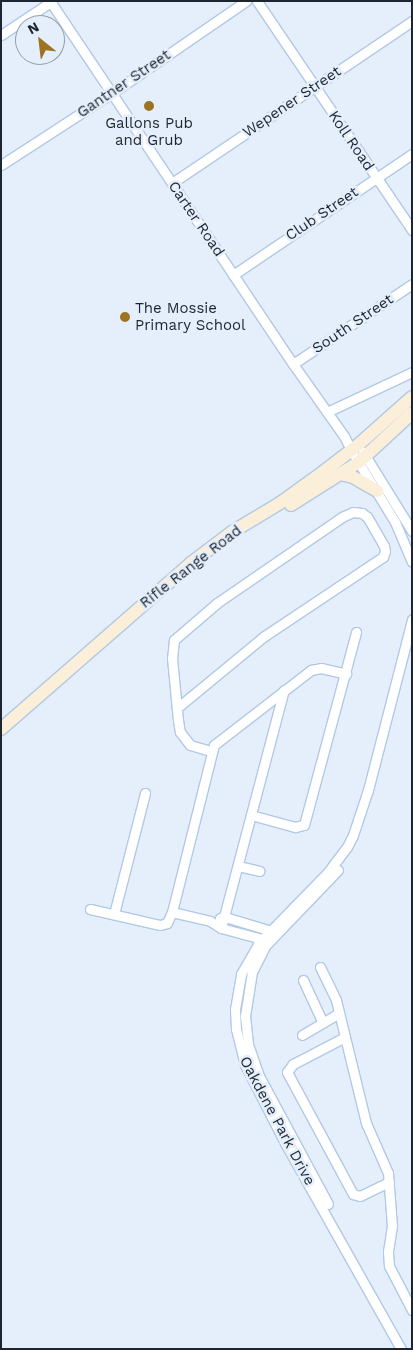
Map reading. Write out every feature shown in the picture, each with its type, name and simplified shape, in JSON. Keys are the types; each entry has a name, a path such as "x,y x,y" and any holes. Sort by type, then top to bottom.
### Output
{"main road":[{"name":"Rifle Range Road","path":"1,729 191,563 232,532 280,503 354,447 412,397"},
{"name":"Rifle Range Road","path":"1,737 218,549 363,459 412,413"},
{"path":"340,474 354,477 377,491"}],"street":[{"name":"Gantner Street","path":"1,165 112,93 246,1"},
{"name":"Koll Road","path":"257,1 412,230"},
{"name":"Carter Road","path":"51,2 233,275 327,412 354,447"},
{"path":"1,35 51,2"},
{"name":"Wepener Street","path":"172,183 412,21"},
{"name":"Club Street","path":"233,275 412,154"},
{"name":"South Street","path":"294,364 412,284"},
{"path":"327,412 412,372"},
{"path":"354,447 412,531"},
{"path":"363,459 377,491 402,535 412,562"},
{"path":"177,708 263,637 383,557 384,546 367,518 362,514 353,512 342,517 217,604 180,633 174,640 172,650 177,708 180,732 185,742 211,751"},
{"name":"Oakdene Park Drive","path":"274,931 343,854 353,834 368,790 412,620"},
{"path":"251,815 295,827 304,824 356,632"},
{"name":"Oakdene Park Drive","path":"402,1349 286,1143 241,1052 236,1029 237,990 247,961 274,931 329,880 355,841 370,798 412,640"},
{"path":"90,908 160,925 169,920 211,751 218,740 314,669 346,674"},
{"path":"222,928 284,690"},
{"path":"114,914 145,793"},
{"path":"238,866 259,871"},
{"path":"172,912 210,921 222,928 265,940"},
{"path":"210,921 225,917 274,931"},
{"name":"Oakdene Park Drive","path":"265,940 252,972 246,1000 246,1033 252,1059 263,1084 408,1349"},
{"path":"320,967 340,1014 360,1105 371,1138 388,1173 392,1226 388,1260 392,1274 412,1310"},
{"path":"303,980 323,1023"},
{"path":"302,1035 340,1014"},
{"path":"345,1036 293,1064 287,1072 353,1194 360,1196 389,1182"}],"place":[{"name":"Gallons Pub and Grub","path":"149,106"},
{"name":"The Mossie Primary School","path":"125,317"}]}
